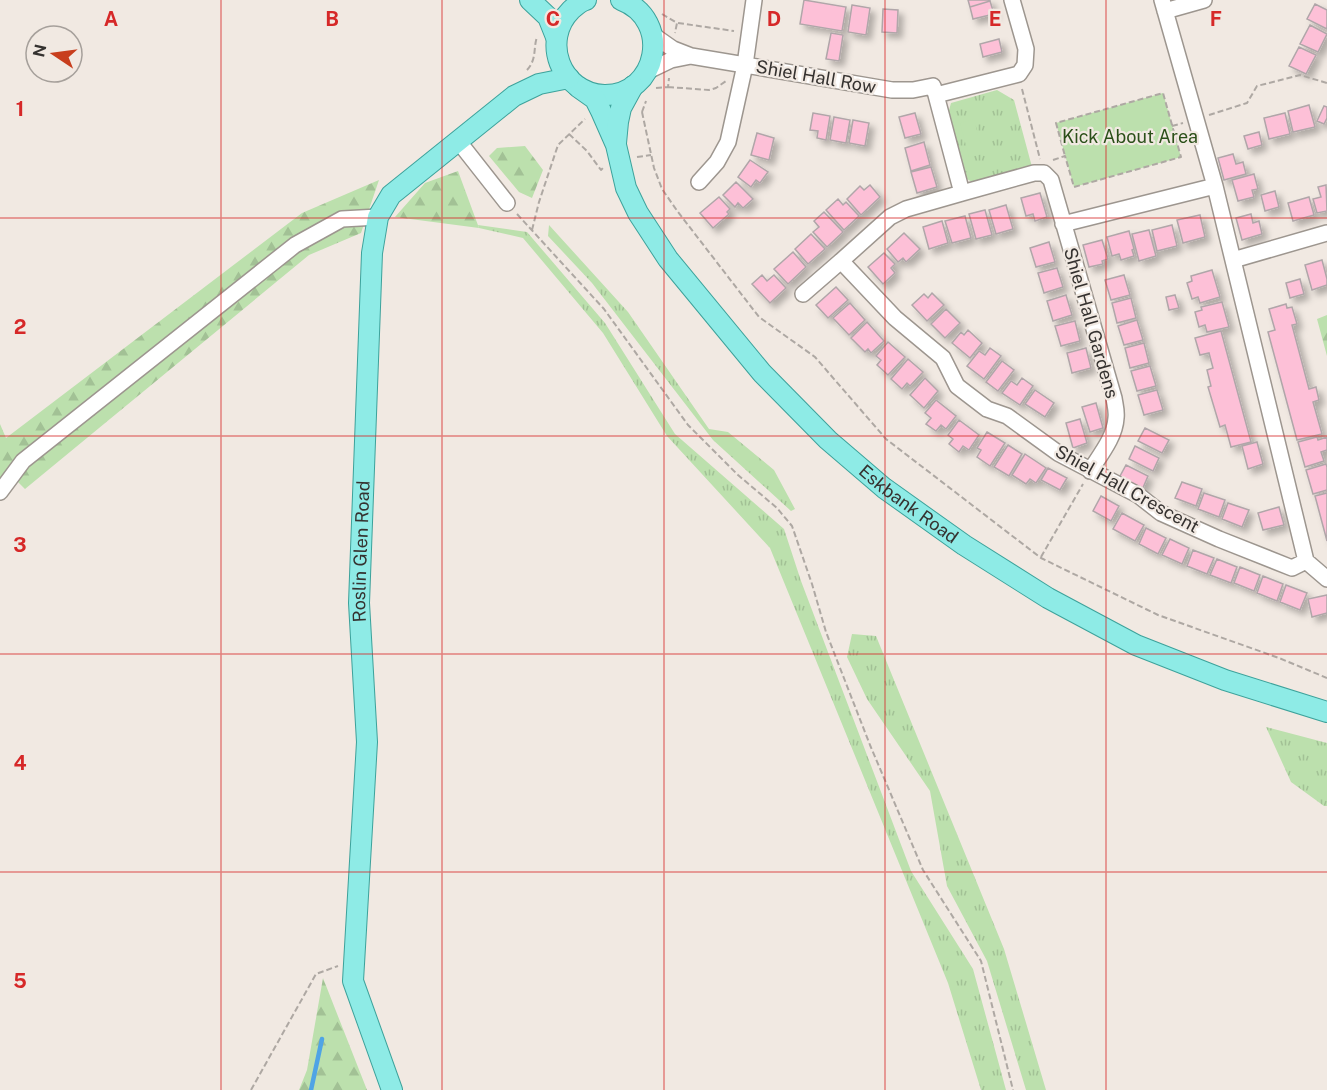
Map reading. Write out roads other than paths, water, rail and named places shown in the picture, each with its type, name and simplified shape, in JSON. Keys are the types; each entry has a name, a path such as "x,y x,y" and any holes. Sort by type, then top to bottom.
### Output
{"main road":[{"name":"Eskbank Road","path":"530,0 548,17 561,67 574,82 595,99 616,146 627,188 638,213 668,259 762,373 828,440 884,488 964,545 1048,598 1136,645 1225,680 1327,712"},
{"path":"621,0 632,4 645,17 653,35"},
{"path":"557,46 566,16 578,1"},
{"name":"Eskbank Road","path":"616,146 621,108 653,54 653,35"},
{"name":"Roslin Glen Road","path":"392,1090 353,981 367,742 360,592 372,253 378,217 391,195 459,142 532,79 551,71 557,46"},
{"name":"Roslin Glen Road","path":"532,79 574,82"},
{"path":"574,82 591,93 604,95 619,92 639,79"}],"street":[{"path":"653,35 673,49 744,73 754,0"},
{"path":"803,294 890,217 906,209 962,193 936,95 1018,74 1025,65 1026,49 1012,0"},
{"path":"1204,0 1163,5 1215,186 1306,561 1327,579"},
{"path":"639,79 671,60 691,56"},
{"name":"Shiel Hall Row","path":"699,182 717,162 728,142 744,73 892,90 913,90 933,86 936,95"},
{"path":"459,142 507,203"},
{"name":"Shiel Hall Gardens","path":"962,193 1034,173 1043,168 1051,180 1117,415 1110,439 1090,471"},
{"path":"1063,224 1215,186"},
{"path":"0,492 23,461 295,245 342,219 378,217"},
{"path":"1233,260 1327,233"},
{"name":"Shiel Hall Crescent","path":"841,261 895,318 943,358 957,386 987,409 1007,416 1058,453 1138,495 1161,513 1292,568 1306,561"}],"waterway":[{"path":"311,1090 322,1039"}],"park label":[{"name":"Kick About Area","path":"1130,137"}]}
